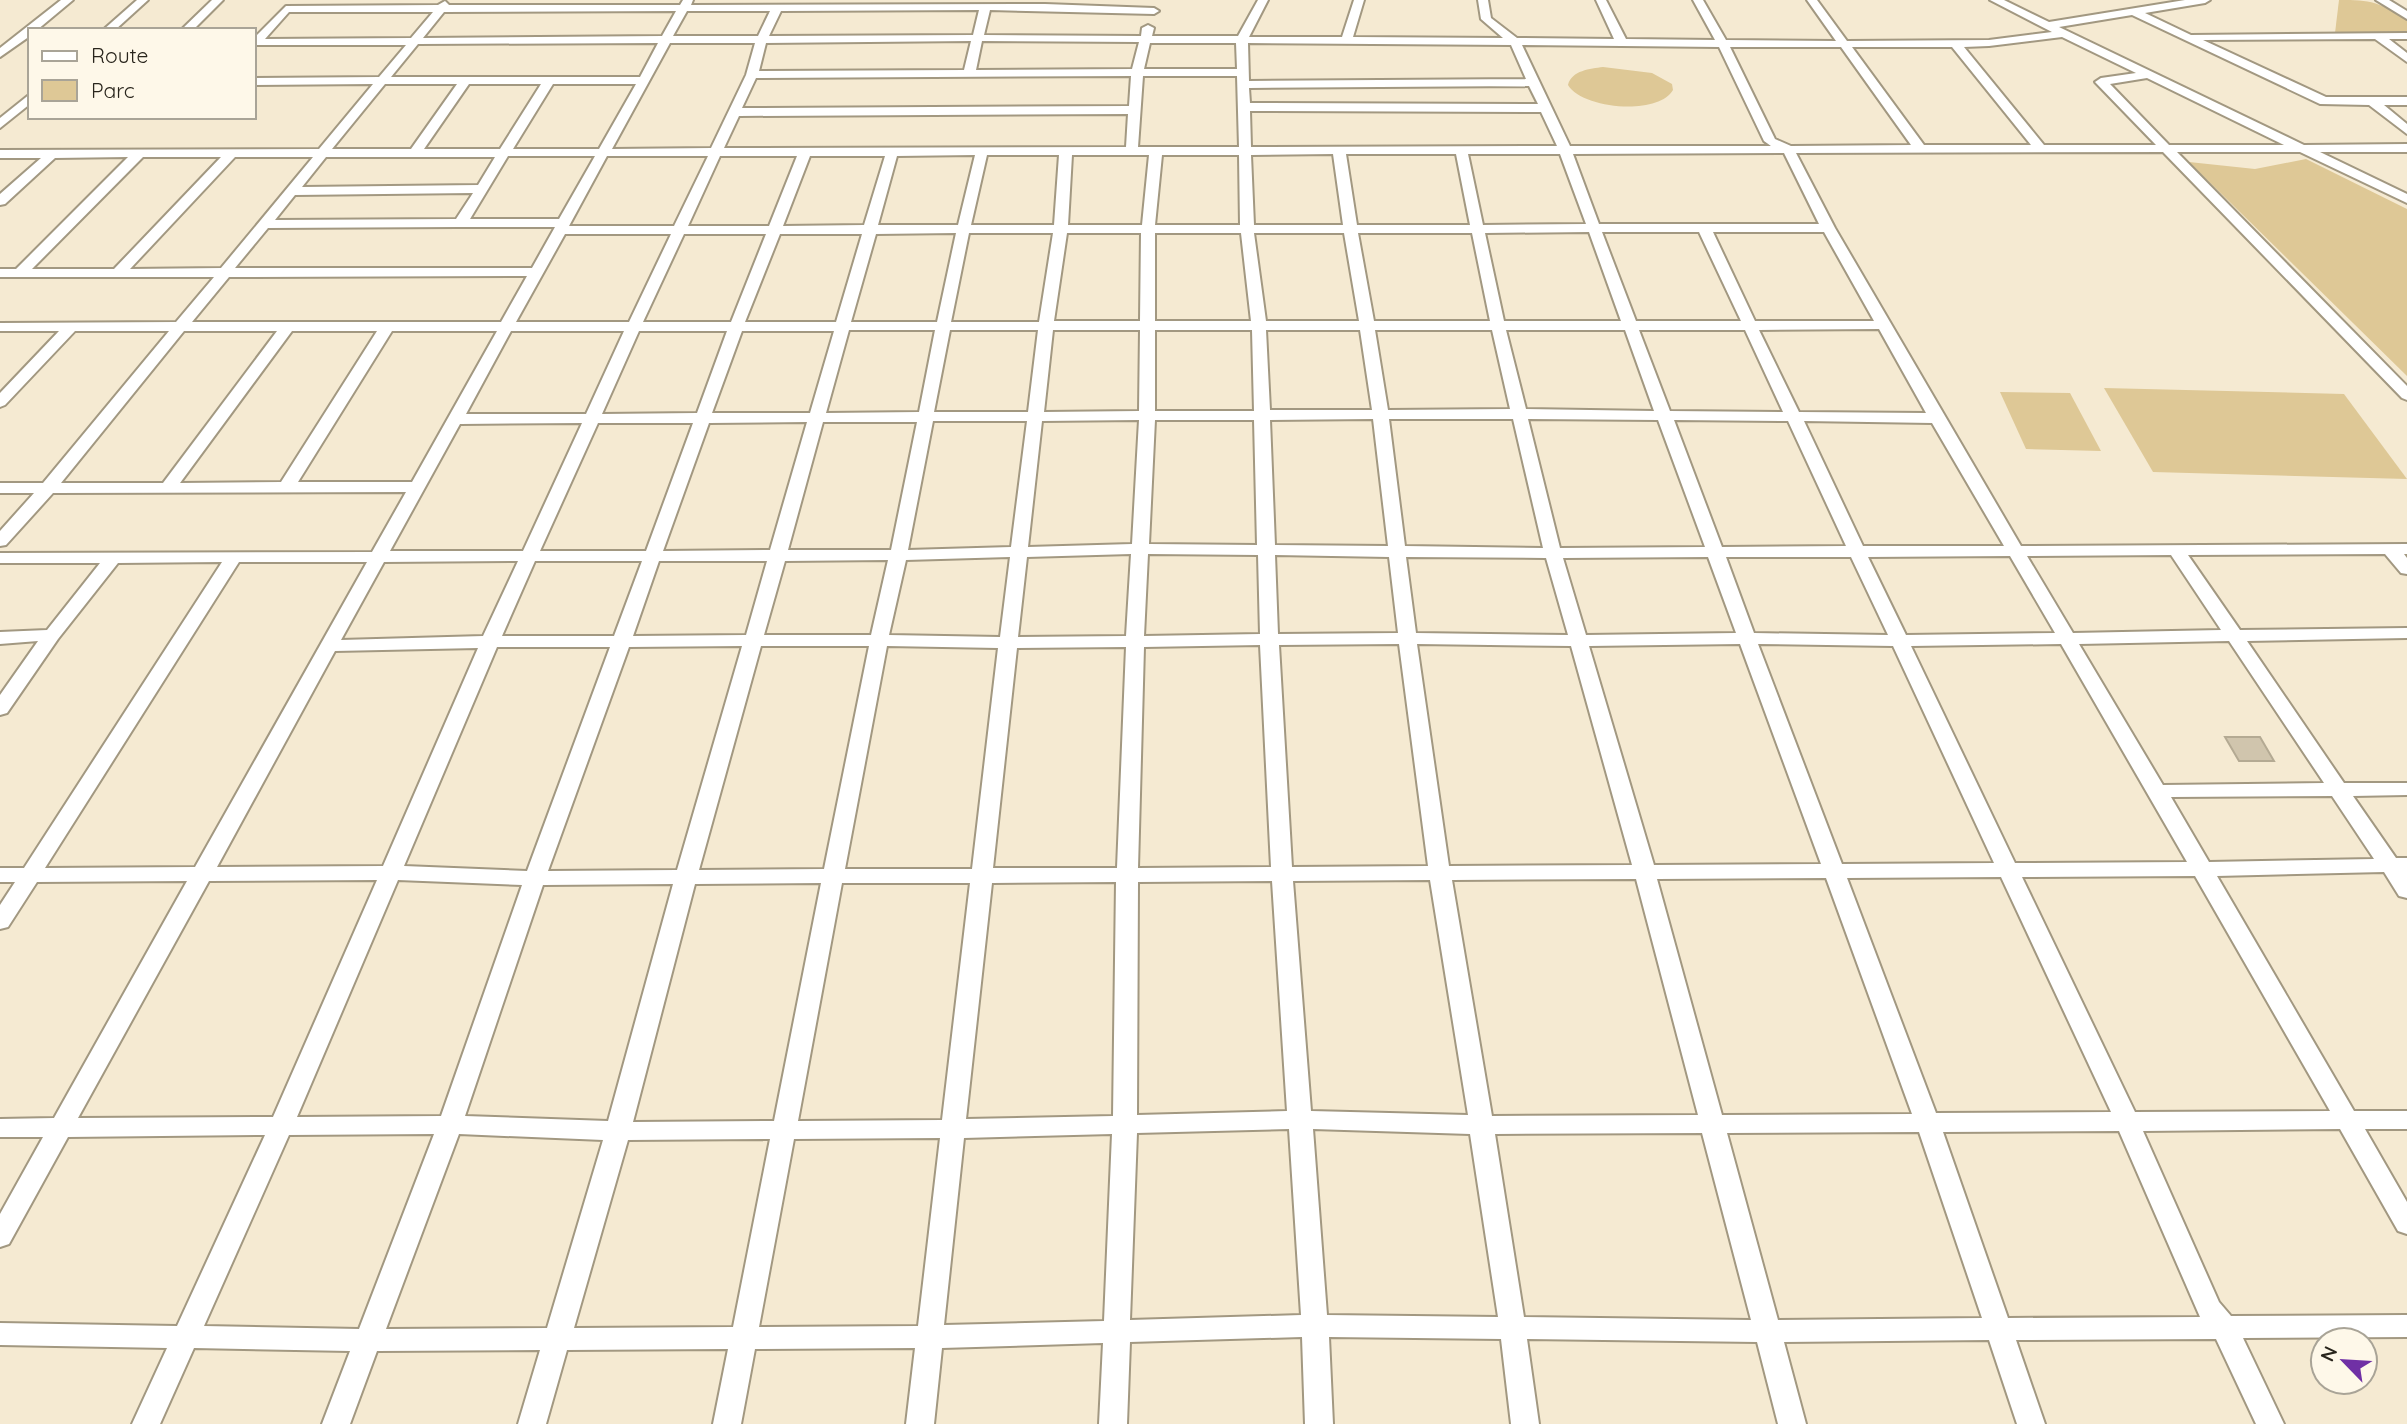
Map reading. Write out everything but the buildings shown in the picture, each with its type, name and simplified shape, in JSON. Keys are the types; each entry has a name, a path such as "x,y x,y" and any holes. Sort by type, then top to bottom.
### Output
{"street":[{"path":"33,28 68,0"},
{"path":"110,28 143,0"},
{"path":"188,28 218,0"},
{"path":"1263,0 1242,40 1247,230 1259,325 1269,640 1282,874 1315,1326 1319,1424"},
{"path":"1346,41 1359,0"},
{"path":"1601,0 1622,43"},
{"path":"1698,0 1723,44 1770,141 1787,149 1828,228 1937,418 2157,791 2407,1224"},
{"path":"1812,0 1920,149"},
{"path":"1995,0 2407,199"},
{"path":"2050,25 2204,0"},
{"path":"2383,0 2407,16"},
{"path":"0,541 48,488 445,4"},
{"path":"256,41 286,9 445,4 777,8 885,4 985,7 1047,4 1156,6 1144,39 1137,73 1132,151"},
{"path":"0,1237 686,5"},
{"path":"970,74 985,7"},
{"path":"146,1424 281,1126 490,642 632,328 752,75 761,41 777,8"},
{"path":"2134,12 2324,101 2407,101"},
{"path":"1445,41 1477,18 1515,42 1565,150 1928,1123 2031,1424"},
{"path":"0,54 28,32"},
{"path":"256,42 978,38 1842,44 1989,43 2066,33"},
{"path":"2378,36 2407,59"},
{"path":"2188,37 2407,36"},
{"path":"0,42 28,42"},
{"path":"1955,43 2041,149"},
{"path":"752,75 1137,73 1243,78 1533,82"},
{"path":"2148,74 2101,82 2401,383 2407,395"},
{"path":"415,153 466,80"},
{"path":"460,223 549,80"},
{"path":"256,81 644,80"},
{"path":"0,124 28,99"},
{"path":"2372,101 2407,130"},
{"path":"1244,107 1545,108"},
{"path":"734,112 1135,110"},
{"path":"0,154 2407,148"},
{"path":"1339,150 1348,229 1381,416 1406,638 1439,873 1482,1125 1525,1424"},
{"path":"1461,150 1475,228 1553,553 1645,872 1792,1424"},
{"path":"727,1424 879,640 900,555 961,229 982,151"},
{"path":"920,1424 1008,643 1046,326 1061,228 1066,151"},
{"path":"1113,1424 1125,1124 1127,875 1135,642 1147,415 1149,230 1156,151"},
{"path":"336,1424 450,1125 535,878 736,327 805,152"},
{"path":"531,1424 618,1131 776,555 892,152"},
{"path":"20,273 140,153"},
{"path":"118,273 232,153"},
{"path":"2,197 52,154"},
{"path":"293,191 480,189"},
{"path":"266,224 460,223 772,230 1828,228"},
{"path":"1705,230 2127,1121 2209,1308 2224,1327 2270,1424"},
{"path":"0,273 537,272"},
{"path":"0,327 1884,325"},
{"path":"0,402 71,327"},
{"path":"167,488 288,327"},
{"path":"286,488 387,327"},
{"path":"0,378 22,378"},
{"path":"456,418 1519,414 1664,418 1937,418"},
{"path":"0,488 417,487"},
{"path":"0,558 900,555 1141,549 1716,553 2398,549 2407,569"},
{"path":"2176,550 2339,790 2398,865 2407,891"},
{"path":"0,709 52,635 114,557"},
{"path":"0,922 234,557"},
{"path":"329,646 490,642 879,640 1008,643 1406,638 1900,641 2407,633"},
{"path":"0,638 52,635"},
{"path":"2157,791 2407,789"},
{"path":"0,874 390,873 535,878 2200,869 2398,865"},
{"path":"0,1128 450,1125 618,1131 954,1129 1301,1121 1482,1125 2407,1120"},
{"path":"0,1334 367,1340 930,1337 1315,1326 1513,1326 1767,1331 2407,1326"}],"green space":[{"path":"2339,0 2367,2 2389,9 2407,20 2407,32 2335,33"},
{"path":"1603,67 1652,73 1672,84 1673,90 1665,98 1652,104 1620,106 1588,100 1568,85 1577,73"},
{"path":"2306,159 2407,209 2407,376 2189,162 2255,169"},
{"path":"2104,388 2344,394 2407,479 2153,472"},
{"path":"2000,392 2070,393 2101,451 2026,449"}]}
